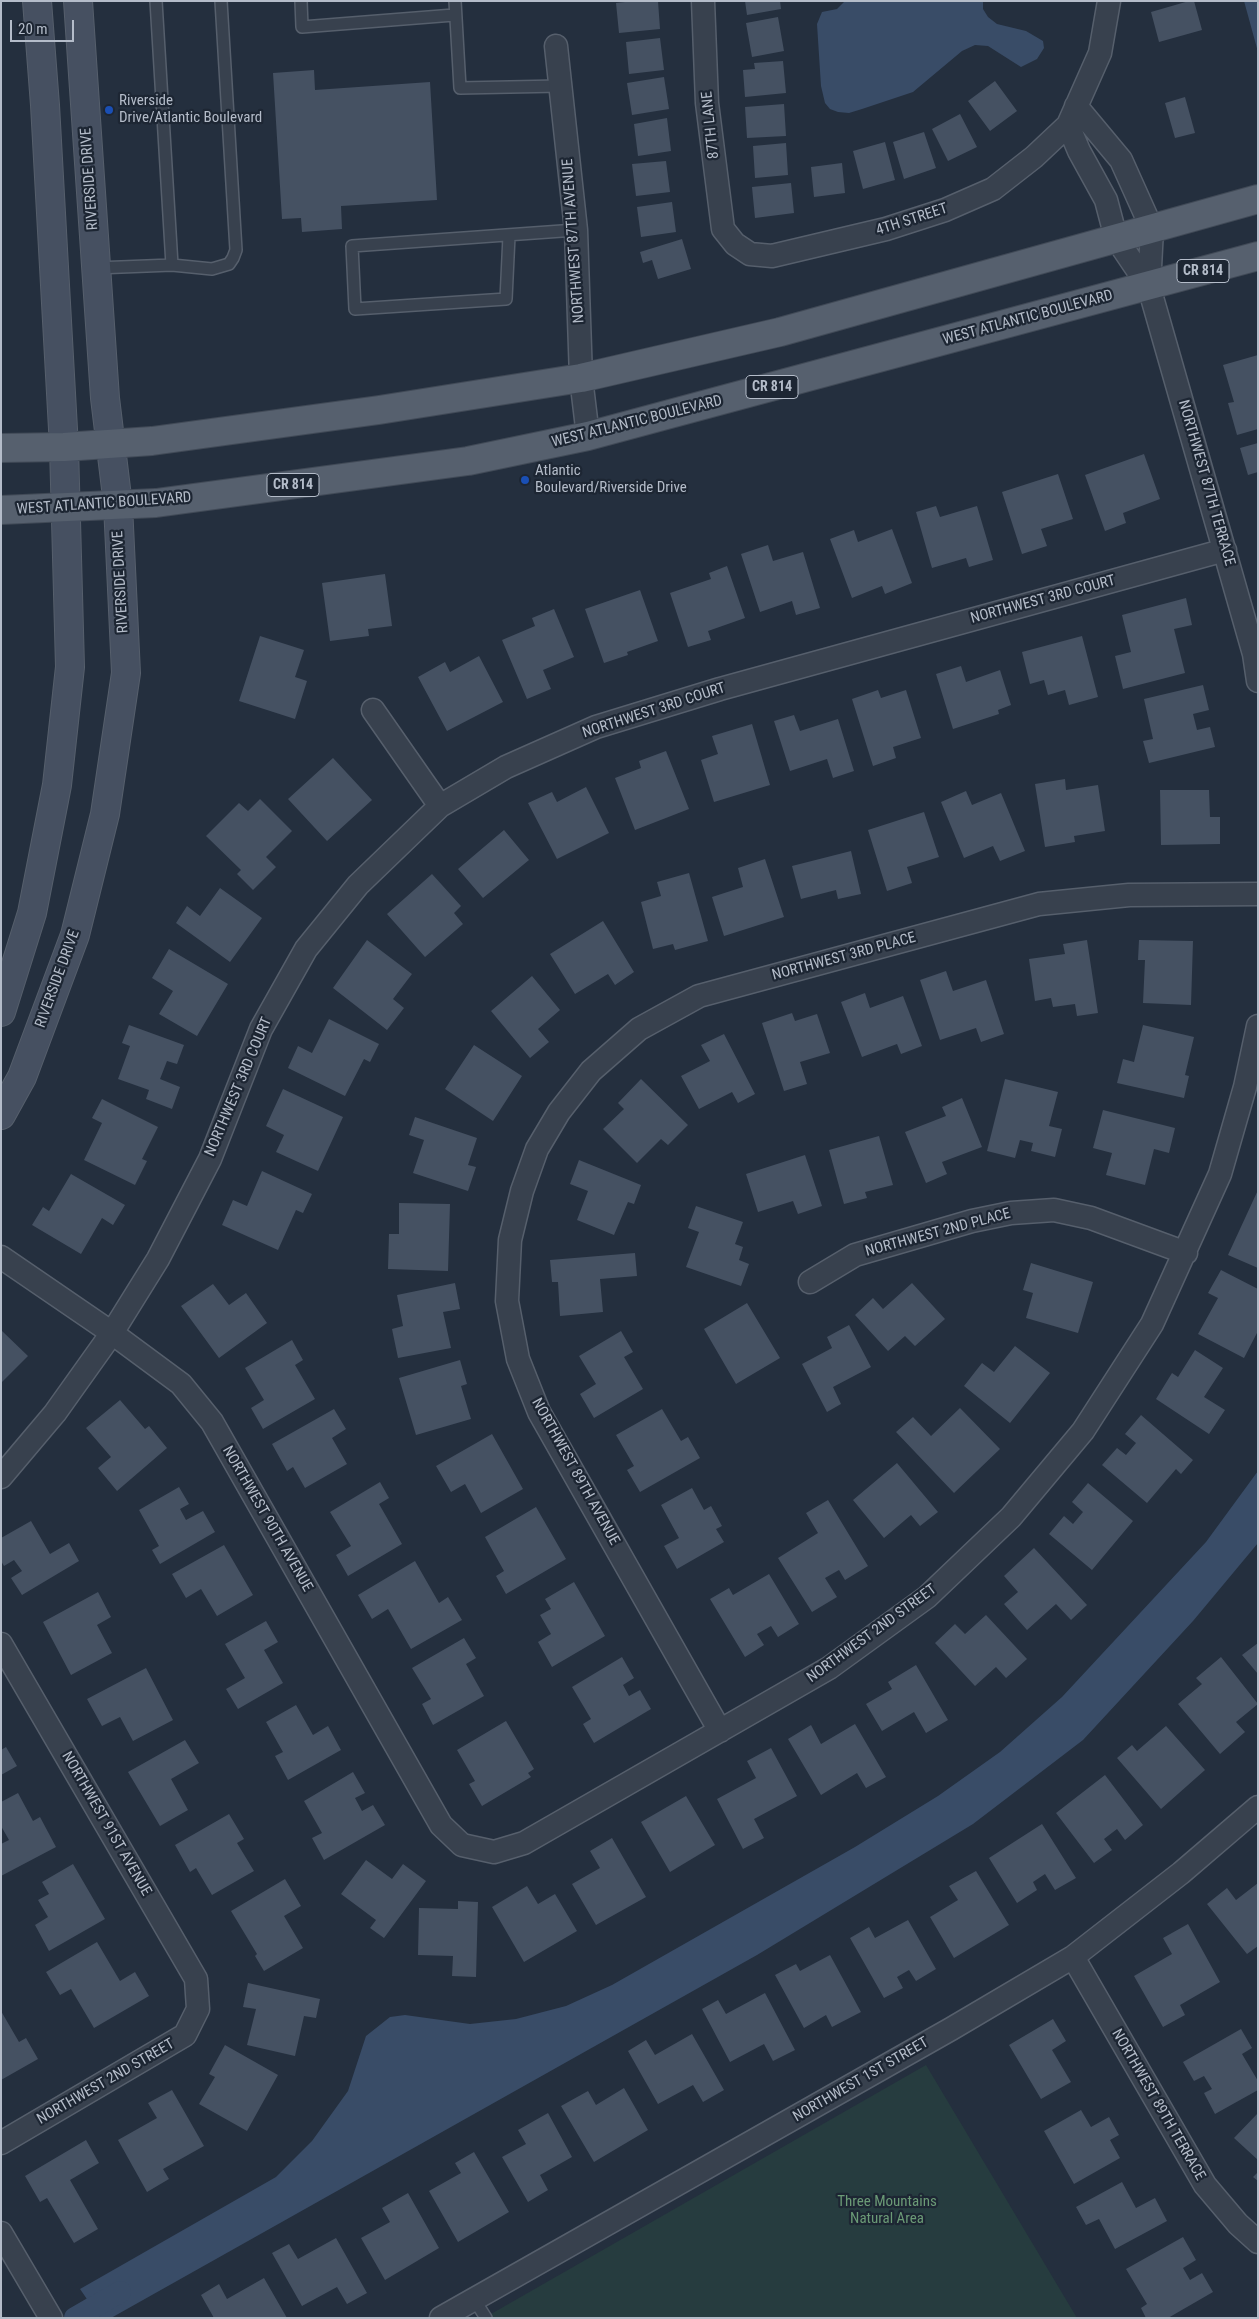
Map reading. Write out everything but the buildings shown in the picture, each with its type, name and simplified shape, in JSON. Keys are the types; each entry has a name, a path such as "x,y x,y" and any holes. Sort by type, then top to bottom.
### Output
{"main road":[{"path":"1,448 64,447 152,441 379,410 582,378 780,332 1258,199"},
{"name":"WEST ATLANTIC BOULEVARD","path":"1,510 156,503 468,461 588,436 1149,287 1258,256"}],"street":[{"path":"1,1012 32,913 57,785 70,667 64,447 45,105 37,1"},
{"name":"RIVERSIDE DRIVE","path":"1,1115 22,1077 75,935 105,814 126,673 118,505 105,398 78,1"},
{"name":"87TH LANE","path":"703,1 707,103 723,229 735,244"},
{"path":"1072,116 1100,53 1109,1"},
{"name":"NORTHWEST 87TH AVENUE","path":"556,46 576,230 582,378 588,436"},
{"name":"4TH STREET","path":"735,244 750,254 772,256 886,230 945,210 993,190 1034,157 1072,116"},
{"name":"NORTHWEST 87TH TERRACE","path":"1072,116 1121,160 1152,229 1149,287"},
{"name":"NORTHWEST 87TH TERRACE","path":"1072,116 1079,151 1106,200 1116,238 1149,287 1254,654 1258,681"},
{"name":"NORTHWEST 3RD COURT","path":"1,1477 55,1413 112,1333 158,1259 210,1159 261,1029 306,949 358,884 440,806 506,768 596,727 720,689 1225,550"},
{"path":"373,710 440,806"},
{"name":"NORTHWEST 3RD PLACE","path":"522,1191 537,1149 559,1112 591,1071 639,1029 699,996 1039,904 1129,895 1258,894"},
{"path":"1186,1253 1220,1174 1245,1087 1258,1026"},
{"name":"NORTHWEST 89TH AVENUE","path":"522,1191 510,1240 507,1301 518,1359 539,1412 720,1731"},
{"name":"NORTHWEST 2ND PLACE","path":"810,1282 855,1255 972,1221 1011,1213 1054,1210 1091,1218 1186,1253"},
{"name":"NORTHWEST 2ND STREET","path":"462,1845 494,1852 524,1843 829,1668 927,1597 1011,1518 1083,1431 1152,1324 1186,1253"},
{"name":"NORTHWEST 90TH AVENUE","path":"1,1257 112,1333 181,1384 212,1422 441,1825 462,1845"},
{"name":"NORTHWEST 91ST AVENUE","path":"1,1644 196,1979 198,2009"},
{"name":"NORTHWEST 1ST STREET","path":"441,2318 951,2029 1073,1957 1181,1873 1258,1807"},
{"name":"NORTHWEST 89TH TERRACE","path":"1073,1957 1205,2185 1238,2224 1258,2242"},
{"name":"NORTHWEST 2ND STREET","path":"1,2143 185,2035 198,2009"},
{"path":"1,2233 50,2318"}],"lane":[{"path":"156,1 172,265"},
{"path":"96,268 172,265 212,269 222,268 229,264 236,250 221,1"},
{"path":"301,1 302,27 454,15"},
{"path":"455,1 454,15 460,88 560,86"},
{"path":"509,236 506,299 355,309 352,246 576,230"},
{"path":"474,2298 486,2318"}],"green space":[{"name":"Three Mountains Natural Area","path":"926,2065 1077,2318 484,2318"}],"water":[{"path":"845,1 983,1 983,9 988,17 997,24 1026,31 1043,41 1044,48 1037,59 1021,67 988,46 975,45 962,51 913,92 849,113 838,112 830,109 825,103 821,86 817,24 822,12 837,9"},
{"path":"1244,1 1258,1 1258,52"},
{"path":"1258,1471 1258,1543 1193,1621 1083,1740 973,1824 757,1955 111,2318 100,2318 80,2289 276,2177 312,2141 348,2091 366,2036 390,2017 405,2015 470,2024 516,2019 566,2006 612,1985 855,1847 938,1796 1000,1752 1062,1697 1206,1542"}],"waterway":[{"path":"75,2318 120,2292"}],"place":[{"name":"Riverside Drive/Atlantic Boulevard","path":"109,110"},
{"name":"Atlantic Boulevard/Riverside Drive","path":"525,480"}]}
